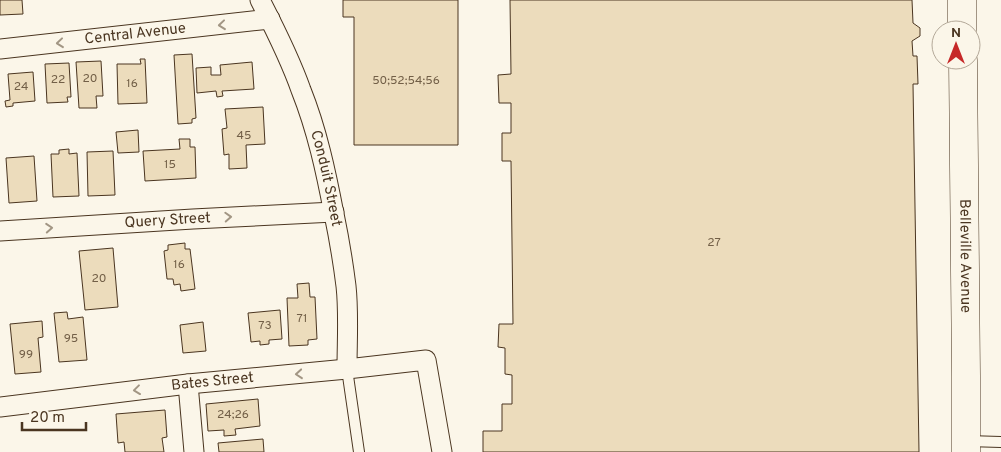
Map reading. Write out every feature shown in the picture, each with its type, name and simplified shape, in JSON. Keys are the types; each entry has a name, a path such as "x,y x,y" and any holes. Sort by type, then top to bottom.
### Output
{"main road":[{"path":"962,0 962,20"},
{"name":"Belleville Avenue","path":"962,70 966,447"}],"street":[{"name":"Conduit Street","path":"260,0 292,66 309,111 321,155 343,262 346,287 347,369"},
{"name":"Central Avenue","path":"0,49 270,20"},
{"name":"Query Street","path":"0,231 334,212"},
{"name":"Bates Street","path":"0,407 188,384 426,360 442,452"},
{"path":"188,384 194,452"}],"lane":[{"path":"347,369 359,452"},
{"path":"966,447 1001,442"}],"building":[{"path":"0,0 22,0 23,14 0,15"},
{"path":"343,0 458,0 458,145 354,145 354,17 343,17"},
{"path":"510,0 912,0 913,23 920,28 920,36 912,41 913,56 917,56 918,84 913,84 919,452 483,452 483,431 502,431 502,404 512,404 512,375 505,374 505,348 498,347 499,324 513,324 511,161 502,161 502,133 511,133 511,103 499,103 498,75 511,74"},
{"path":"192,54 196,118 192,119 192,123 178,124 174,55"},
{"path":"140,59 145,59 147,103 118,104 117,64 141,64"},
{"path":"101,61 103,96 96,96 97,108 79,108 76,62"},
{"path":"252,62 254,89 222,91 223,96 217,97 216,91 197,93 196,68 211,67 211,75 221,75 220,65"},
{"path":"69,63 71,97 67,97 68,102 47,103 45,64"},
{"path":"33,72 35,101 13,103 13,106 6,107 5,101 10,100 8,74"},
{"path":"263,107 265,144 246,145 247,168 229,169 229,154 224,155 222,129 227,128 225,109"},
{"path":"138,130 139,152 118,153 116,132"},
{"path":"179,139 190,139 190,147 195,147 196,178 145,181 143,151 180,149"},
{"path":"69,149 69,154 77,153 79,196 53,197 51,154 59,154 59,150"},
{"path":"113,151 115,195 88,196 87,152"},
{"path":"34,156 37,201 9,203 6,158"},
{"path":"185,243 185,249 190,249 195,289 181,291 180,284 174,285 173,279 167,279 164,251 168,250 168,245"},
{"path":"113,248 118,307 85,310 79,251"},
{"path":"309,283 310,297 315,297 317,339 308,340 308,345 289,346 287,298 298,298 297,284"},
{"path":"280,310 282,339 269,340 269,344 260,345 260,341 251,342 248,313"},
{"path":"67,312 68,319 83,317 87,360 59,362 54,313"},
{"path":"42,321 43,337 38,338 41,372 15,374 10,324"},
{"path":"203,322 206,351 183,353 180,325"},
{"path":"258,399 260,426 235,429 236,435 224,436 224,430 208,431 206,404"},
{"path":"165,410 167,437 162,438 164,452 125,452 124,442 118,443 116,414"},
{"path":"263,439 264,452 219,452 218,443"}]}
